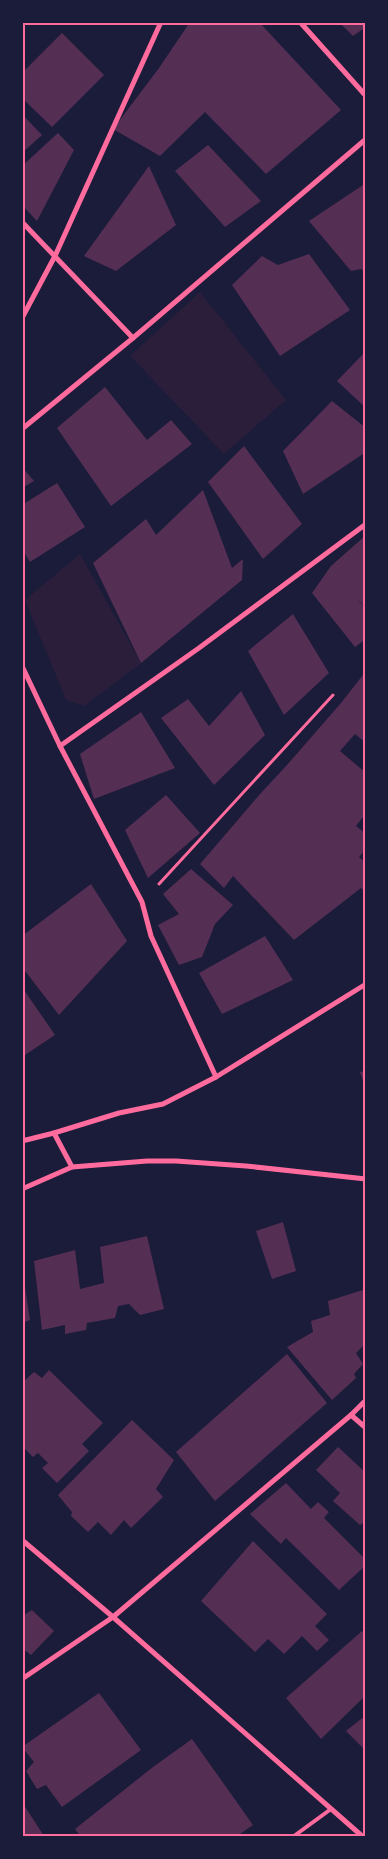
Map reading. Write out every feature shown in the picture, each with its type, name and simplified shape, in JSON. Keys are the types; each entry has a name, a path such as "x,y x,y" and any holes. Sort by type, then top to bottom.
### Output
{"street":[{"path":"22,318 55,256 161,22"},
{"path":"300,22 366,96"},
{"path":"22,429 366,139"},
{"path":"22,222 132,338"},
{"path":"60,746 199,648 366,524"},
{"path":"22,666 60,746 142,902 152,936 216,1077"},
{"path":"22,1141 54,1134 120,1113 163,1104 216,1077 366,984"},
{"path":"54,1134 72,1167"},
{"path":"22,1190 72,1167 147,1161 246,1166 366,1179"},
{"path":"22,1679 113,1617 351,1415 366,1400"},
{"path":"351,1415 366,1428"},
{"path":"22,1540 113,1617 362,1836"}],"lane":[{"path":"294,1836 331,1809"}],"path":[{"path":"142,902 333,694"}],"shaded area":[{"path":"200,292 286,400 224,454 130,356"},
{"path":"80,554 141,663 84,706 66,700 25,600"}],"building":[{"path":"190,22 259,22 341,110 266,174 205,112 160,156 113,129 159,68"},
{"path":"339,22 366,22 366,27 353,36"},
{"path":"62,33 104,75 52,127 22,98 22,73"},
{"path":"22,114 42,135 22,153"},
{"path":"58,133 74,150 37,221 22,205 22,166"},
{"path":"208,145 261,201 225,227 175,171"},
{"path":"149,166 176,225 116,271 84,256"},
{"path":"366,183 366,273 361,269 351,271 309,221"},
{"path":"309,254 350,310 280,356 232,285 262,256 278,265"},
{"path":"366,351 366,408 337,381"},
{"path":"105,387 147,440 171,420 192,444 111,506 57,428"},
{"path":"332,401 366,428 366,452 303,494 283,451"},
{"path":"244,446 302,524 263,559 208,482"},
{"path":"22,467 34,481 22,488"},
{"path":"57,483 85,527 30,562 22,549 22,505"},
{"path":"203,490 232,568 243,559 242,580 141,663 93,563 146,519 156,535"},
{"path":"366,535 366,608 355,596 366,609 366,639 355,647 312,593 331,566"},
{"path":"293,614 329,673 284,715 248,651"},
{"path":"366,671 366,743 355,734 340,751 366,773 366,813 356,826 366,834 366,849 359,857 366,863 366,892 361,888 294,940 233,876 224,888 200,864 341,703"},
{"path":"241,691 265,735 214,785 161,718 188,699 209,726"},
{"path":"141,712 175,768 94,799 80,754"},
{"path":"166,795 200,833 148,878 125,830"},
{"path":"191,869 233,905 215,924 202,957 179,965 158,925 179,914 163,894"},
{"path":"91,884 127,941 59,1015 22,967 22,936"},
{"path":"265,936 293,980 222,1014 199,973"},
{"path":"22,987 55,1035 22,1057"},
{"path":"366,1071 366,1085 365,1086 360,1072"},
{"path":"283,1222 296,1271 272,1279 256,1231"},
{"path":"147,1236 164,1309 140,1315 129,1304 118,1306 115,1318 87,1323 86,1330 65,1334 65,1325 42,1330 34,1261 75,1250 80,1289 104,1283 100,1247"},
{"path":"22,1268 30,1320 22,1323"},
{"path":"366,1289 366,1346 365,1344 356,1353 363,1364 354,1374 356,1378 332,1400 287,1347 313,1332 311,1321 330,1315 328,1301"},
{"path":"287,1354 327,1403 215,1501 176,1452"},
{"path":"49,1370 103,1423 82,1444 89,1451 57,1483 42,1468 48,1463 38,1453 33,1457 22,1446 22,1383 34,1372 42,1378"},
{"path":"132,1420 174,1460 156,1489 163,1497 131,1528 124,1520 111,1535 98,1522 88,1532 71,1516 72,1512 58,1495"},
{"path":"338,1447 366,1473 366,1521 360,1525 333,1501 340,1493 316,1470"},
{"path":"286,1483 311,1509 318,1502 329,1512 324,1518 366,1560 366,1565 339,1590 286,1538 281,1544 250,1514"},
{"path":"253,1541 327,1614 315,1626 329,1640 317,1651 302,1636 284,1654 268,1639 255,1652 201,1601"},
{"path":"32,1610 54,1631 31,1655 22,1648 22,1616"},
{"path":"362,1631 366,1635 366,1695 321,1739 286,1698"},
{"path":"99,1693 141,1750 62,1807 46,1785 37,1789 26,1771 34,1762 22,1747"},
{"path":"366,1715 366,1751 346,1731"},
{"path":"192,1739 253,1825 237,1836 80,1836 75,1829 153,1767"},
{"path":"22,1802 44,1836 22,1836"}]}
